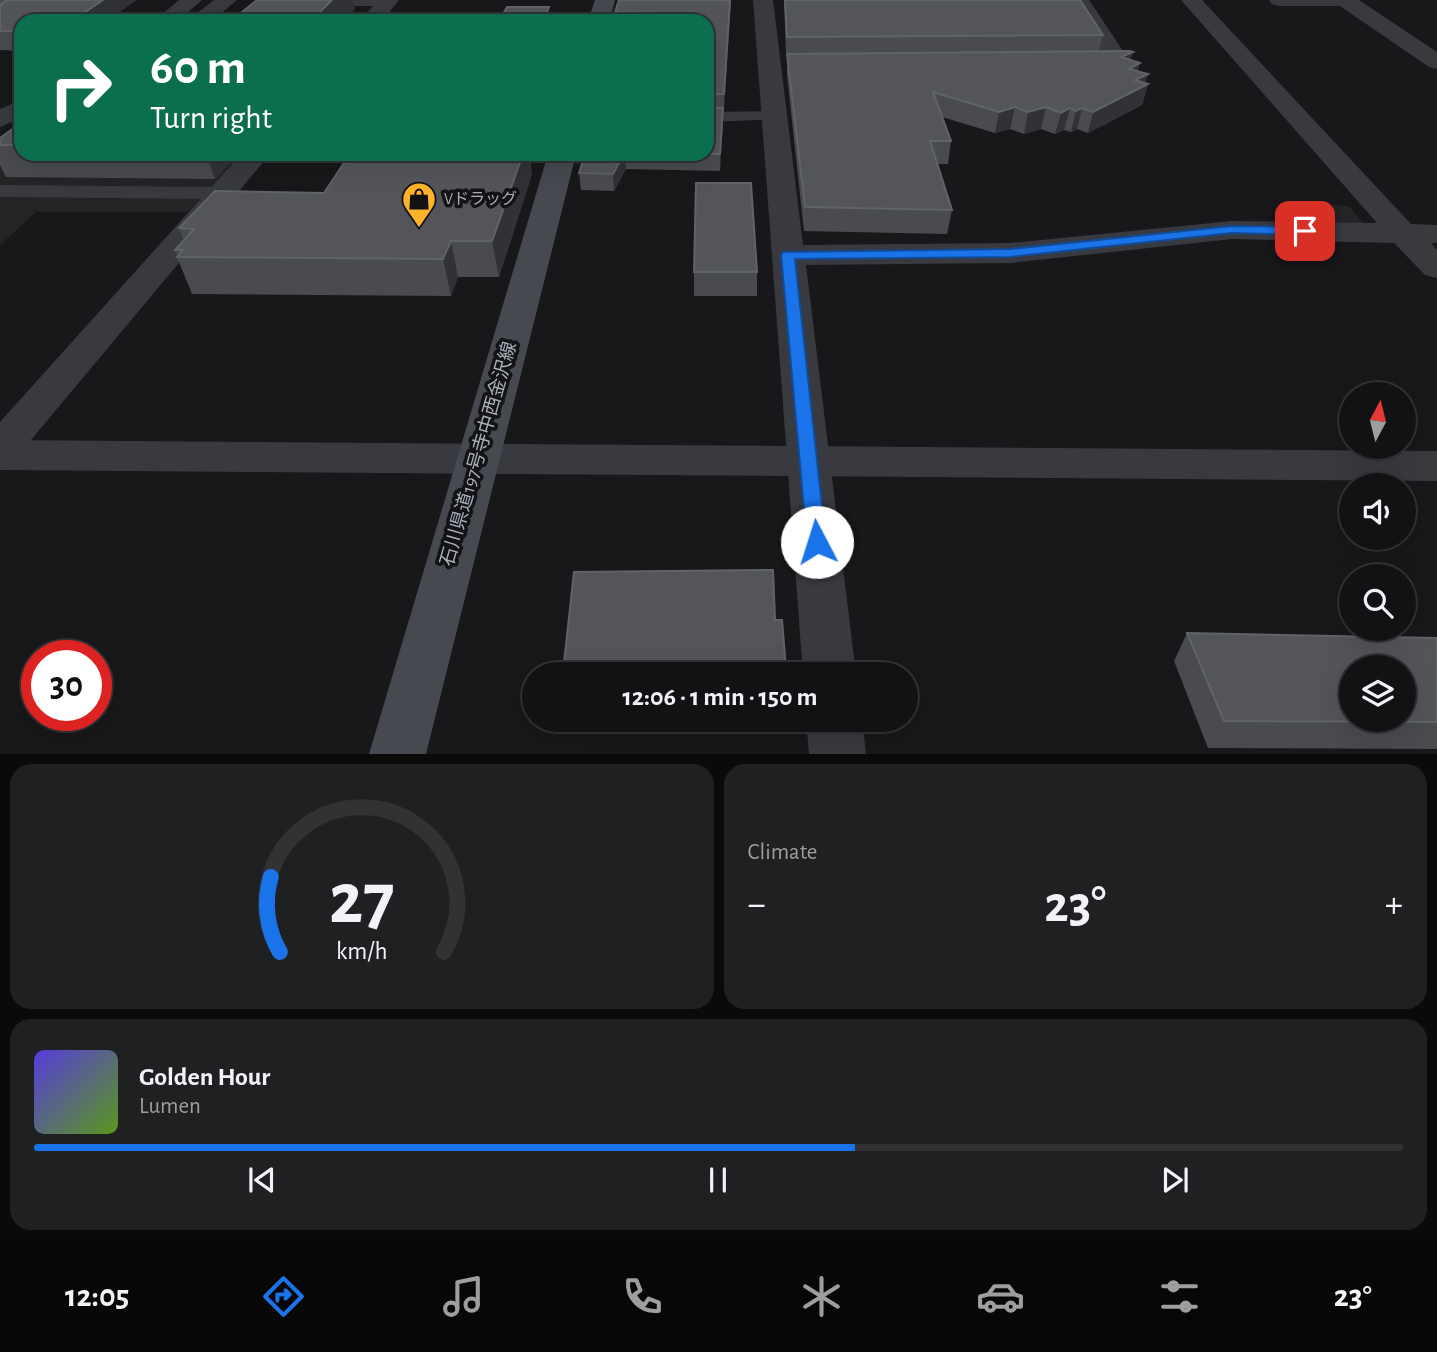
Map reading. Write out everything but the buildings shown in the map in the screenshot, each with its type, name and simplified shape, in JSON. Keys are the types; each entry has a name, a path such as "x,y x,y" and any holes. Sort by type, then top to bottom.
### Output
{"main road":[{"name":"石川県道197号寺中西金沢線","path":"397,754 560,161"}],"street":[{"path":"174,14 192,0"},
{"path":"208,14 227,0"},
{"path":"763,0 783,65 775,117 829,662"},
{"path":"1063,64 1119,63 1079,0"},
{"path":"1191,0 1402,233 1437,268"},
{"path":"1279,0 1346,0 1437,62"},
{"path":"0,449 250,161"},
{"path":"788,255 1010,253 1232,230 1437,234"},
{"path":"0,455 1437,466"},
{"path":"835,732 838,754"}],"lane":[{"path":"311,2 388,1"},
{"path":"714,117 775,117"},
{"path":"0,191 223,193"}],"shaded area":[{"path":"14,157 14,161 235,161 188,212 36,212 0,245 0,163"},
{"path":"1280,203 1349,206 1369,231 1301,230"}],"place":[{"name":"Vドラッグ","path":"419,229"}],"route":[{"path":"817,542 788,255 1010,253 1232,230 1305,231"}]}
